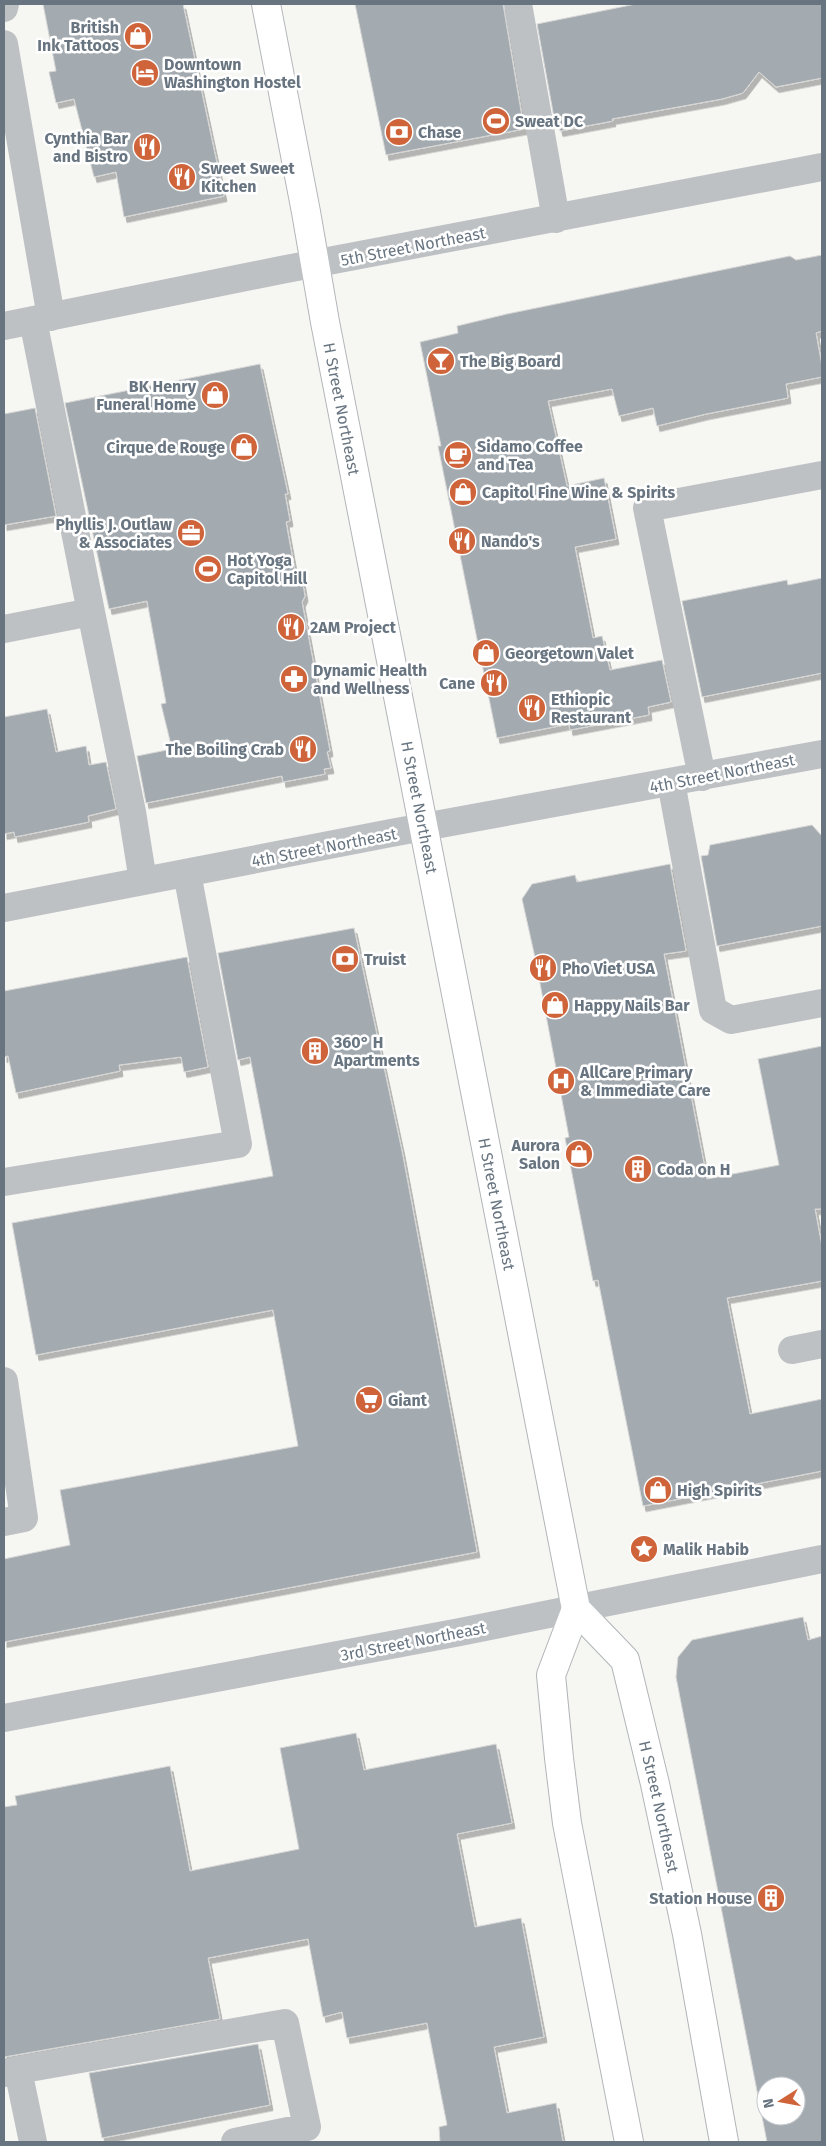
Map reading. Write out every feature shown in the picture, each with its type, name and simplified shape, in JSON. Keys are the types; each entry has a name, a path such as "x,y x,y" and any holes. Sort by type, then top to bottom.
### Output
{"main road":[{"name":"H Street Northeast","path":"266,4 316,264 325,322 576,1609 625,1660 655,1784 687,1934 724,2142"},
{"path":"576,1609 551,1676 567,1823 629,2142"}],"street":[{"path":"4,8 5,4"},
{"path":"518,4 556,219"},
{"path":"4,44 42,318 91,612 132,812 144,881"},
{"name":"5th Street Northeast","path":"4,326 822,167"},
{"path":"702,777 647,508 822,475"},
{"path":"4,629 91,612"},
{"name":"4th Street Northeast","path":"4,908 187,872 822,754"},
{"path":"671,782 713,1010 731,1020 822,1003"},
{"path":"4,1182 238,1144 187,872"},
{"path":"792,1350 822,1344"},
{"path":"4,1381 24,1518 4,1522"},
{"name":"3rd Street Northeast","path":"4,1718 576,1609 822,1559"},
{"path":"33,2142 11,2072 285,2023 307,2127 235,2142"}],"building":[{"path":"43,4 183,4 224,196 124,217 116,172 94,177 74,99 56,103 49,72 56,71"},
{"path":"355,4 503,4 524,129 386,155"},
{"path":"636,4 822,4 822,78 776,87 759,72 743,93 722,99 612,119 613,121 560,131 558,123 555,123 537,24"},
{"path":"822,255 822,331 816,333 822,377 786,384 788,398 657,426 653,408 619,416 612,389 548,401 567,486 604,478 616,539 575,547 593,638 602,636 610,670 662,660 671,702 648,707 649,715 570,730 569,724 497,738 438,446 441,446 420,342 458,333 457,326 507,314 790,256 796,260"},
{"path":"260,364 288,494 285,494 290,521 286,522 296,577 302,579 305,596 302,602 330,751 327,752 331,768 324,769 325,774 283,782 282,776 146,803 137,756 172,749 161,704 166,703 147,601 109,609 65,403"},
{"path":"35,408 56,516 4,525 4,414"},
{"path":"822,578 822,673 702,697 682,601 787,580 788,585"},
{"path":"47,709 56,752 86,746 89,765 106,762 116,809 88,816 89,822 15,837 14,832 4,834 4,717"},
{"path":"812,825 822,836 822,926 717,946 701,856 708,855 710,845"},
{"path":"670,864 686,951 664,954 707,1179 779,1165 758,1059 822,1046 822,1209 815,1209 822,1246 822,1281 727,1298 750,1414 822,1399 822,1471 643,1506 598,1280 593,1281 565,1138 569,1137 536,962 522,899 532,884 575,875 577,882"},
{"name":"Giant","path":"354,928 402,1151 477,1552 4,1642 4,1559 70,1545 60,1490 298,1446 273,1310 36,1355 12,1223 273,1176 250,1057 238,1060 218,953"},
{"path":"187,957 208,1067 184,1072 181,1057 119,1065 120,1071 16,1093 8,1056 4,1057 4,991"},
{"name":"Station House","path":"803,1617 808,1640 822,1636 822,2142 767,2142 764,2126 806,2126 806,2076 756,2076 756,2086 676,1677 678,1657 692,1640"},
{"path":"356,1733 364,1770 496,1744 512,1823 457,1834 475,1927 521,1918 544,2037 494,2047 507,2113 556,2103 563,2142 440,2142 439,2127 447,2125 427,2023 347,2038 342,2012 323,2017 308,1939 208,1958 220,2019 4,2057 4,1807 17,1805 15,1796 170,1766 190,1871 299,1849 280,1748"},
{"path":"258,2044 270,2105 102,2138 89,2073"}],"place":[{"name":"British Ink Tattoos","path":"138,36"},
{"name":"Downtown Washington Hostel","path":"145,73"},
{"name":"Sweat DC","path":"496,121"},
{"name":"Chase","path":"399,132"},
{"name":"Cynthia Bar and Bistro","path":"147,147"},
{"name":"Sweet Sweet Kitchen","path":"182,177"},
{"name":"The Big Board","path":"441,361"},
{"name":"BK Henry Funeral Home","path":"215,395"},
{"name":"Cirque de Rouge","path":"244,447"},
{"name":"Sidamo Coffee and Tea","path":"458,455"},
{"name":"Capitol Fine Wine & Spirits","path":"463,492"},
{"name":"Phyllis J. Outlaw & Associates","path":"191,533"},
{"name":"Nando's","path":"462,541"},
{"name":"Hot Yoga Capitol Hill","path":"208,569"},
{"name":"2AM Project","path":"291,627"},
{"name":"Georgetown Valet","path":"486,653"},
{"name":"Dynamic Health and Wellness","path":"294,679"},
{"name":"Cane","path":"494,683"},
{"name":"Ethiopic Restaurant","path":"532,708"},
{"name":"The Boiling Crab","path":"303,749"},
{"name":"Truist","path":"345,959"},
{"name":"Pho Viet USA","path":"543,968"},
{"name":"Happy Nails Bar","path":"555,1005"},
{"name":"360° H Apartments","path":"315,1051"},
{"name":"AllCare Primary & Immediate Care","path":"561,1081"},
{"name":"Aurora Salon","path":"579,1154"},
{"name":"Coda on H","path":"638,1169"},
{"name":"Giant","path":"369,1400"},
{"name":"High Spirits","path":"658,1490"},
{"name":"Malik Habib","path":"644,1549"},
{"name":"Station House","path":"771,1898"}]}
